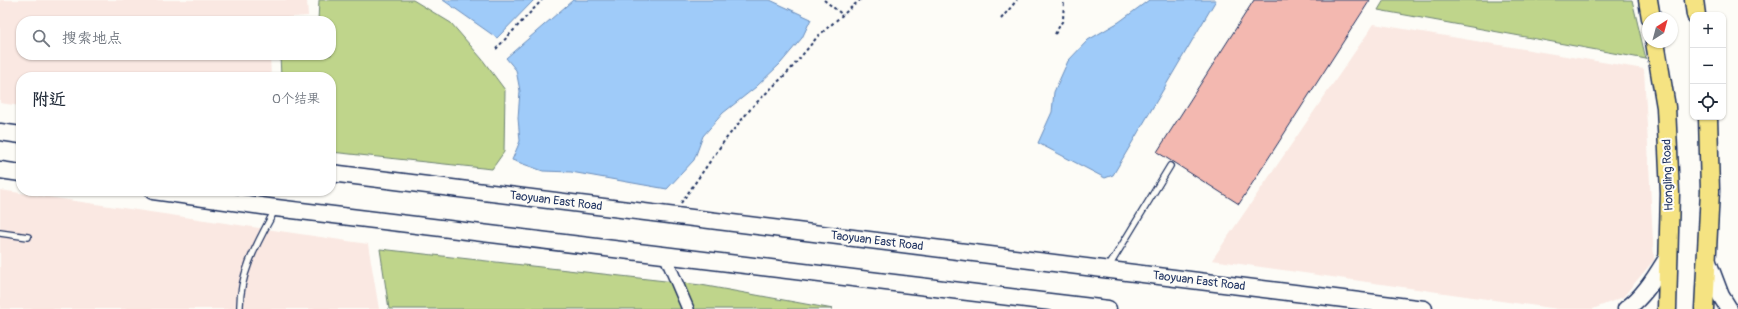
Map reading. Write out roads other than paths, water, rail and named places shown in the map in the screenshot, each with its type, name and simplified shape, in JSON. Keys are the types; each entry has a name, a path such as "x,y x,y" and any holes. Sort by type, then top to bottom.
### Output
{"main road":[{"path":"1648,0 1650,12"},
{"path":"1694,0 1696,12"},
{"name":"Hongling Road","path":"1656,48 1666,107 1670,192 1667,309"},
{"path":"1704,309 1710,191 1708,120"},
{"path":"0,132 16,134"},
{"path":"0,170 16,172"},
{"name":"Taoyuan East Road","path":"336,174 1424,309"},
{"path":"189,196 276,208 1108,309"},
{"path":"1626,309 1634,304 1652,282 1669,255"},
{"path":"1707,258 1721,296 1729,309"}],"street":[{"path":"665,255 688,309"}],"lane":[{"path":"1107,270 1170,166"},
{"path":"240,309 239,297 251,256 276,208"},
{"path":"0,233 28,237"}],"water":[{"path":"443,0 534,0 497,38"},
{"path":"573,0 770,0 811,19 802,38 780,64 756,87 723,113 703,136 694,160 667,189 571,172 543,171 512,160 520,141 518,118 520,91 516,70 506,58"},
{"path":"1149,0 1216,0 1113,175 1105,178 1038,143 1052,112 1054,92 1068,61 1088,40 1119,22"}]}
